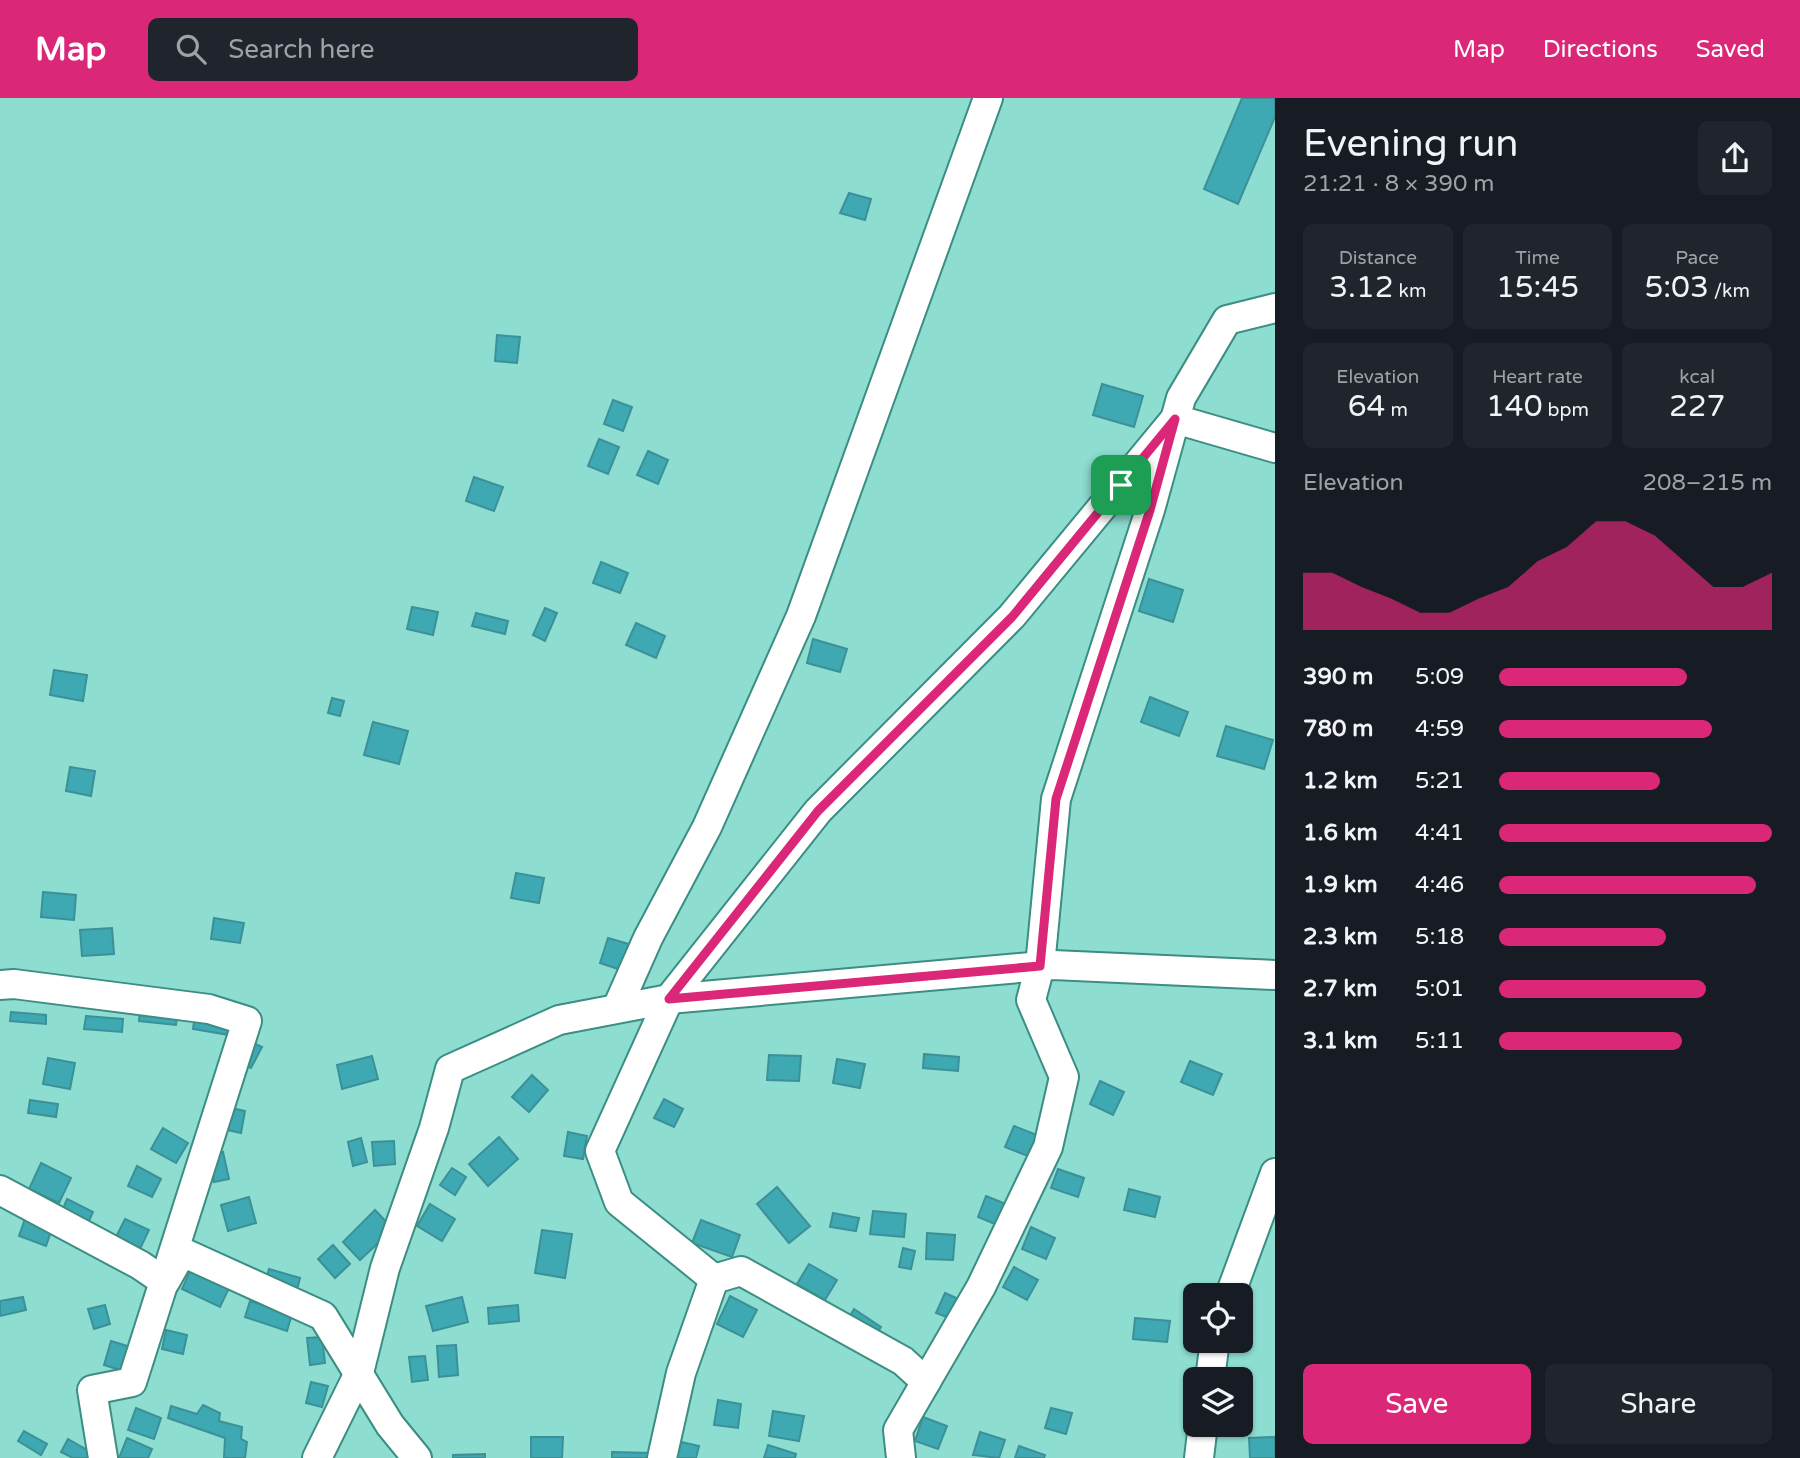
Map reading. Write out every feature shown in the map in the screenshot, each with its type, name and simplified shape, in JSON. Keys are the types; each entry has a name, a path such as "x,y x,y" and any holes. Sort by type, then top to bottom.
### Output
{"street":[{"path":"617,1009 648,938 707,827 801,616 988,98"},
{"path":"901,1458 898,1430 981,1287 1048,1147 1064,1077 1031,1000 1040,966 1056,799 1150,510 1181,398 1227,320 1275,308"},
{"path":"1175,419 1275,448"},
{"path":"714,1279 619,1202 600,1151 669,999 818,811 1012,617 1175,419"},
{"path":"317,1458 359,1373 385,1268 434,1128 450,1069 559,1020 669,999 1040,966 1275,975"},
{"path":"0,985 14,984 208,1009 247,1021 132,1382 92,1390 103,1458"},
{"path":"1234,1283 1275,1174"},
{"path":"0,1190 140,1265 165,1282"},
{"path":"165,1282 182,1252 323,1316 390,1425 417,1458"},
{"path":"714,1279 741,1270 903,1361 926,1382"},
{"path":"662,1458 681,1373 714,1279"},
{"path":"1199,1458 1201,1437"}],"building":[{"path":"1242,98 1275,98 1275,117 1238,204 1204,189"},
{"path":"849,193 871,199 865,220 840,213"},
{"path":"497,335 520,337 517,363 495,361"},
{"path":"1102,384 1143,396 1134,427 1093,415"},
{"path":"613,400 632,407 623,431 604,424"},
{"path":"599,439 619,447 608,474 588,466"},
{"path":"648,451 668,460 658,484 637,475"},
{"path":"474,477 503,487 494,511 466,501"},
{"path":"601,562 628,573 620,593 593,583"},
{"path":"1149,579 1183,590 1173,622 1139,611"},
{"path":"412,607 438,612 433,635 407,629"},
{"path":"545,608 557,613 545,641 533,635"},
{"path":"476,613 508,621 505,634 472,626"},
{"path":"636,623 665,636 656,658 626,645"},
{"path":"813,639 847,649 840,672 807,663"},
{"path":"54,670 87,675 83,701 50,695"},
{"path":"1150,697 1188,712 1179,736 1141,722"},
{"path":"332,698 344,701 340,716 328,713"},
{"path":"373,722 408,731 399,764 364,755"},
{"path":"1226,726 1273,740 1264,769 1217,756"},
{"path":"70,767 95,771 91,796 66,791"},
{"path":"516,873 544,878 539,903 511,898"},
{"path":"43,892 76,895 74,920 41,917"},
{"path":"214,918 244,923 240,943 211,939"},
{"path":"112,928 114,954 82,956 80,930"},
{"path":"608,938 632,945 624,971 600,963"},
{"path":"140,1007 178,1011 176,1025 139,1021"},
{"path":"11,1012 46,1015 46,1024 10,1021"},
{"path":"195,1015 232,1022 229,1035 193,1029"},
{"path":"86,1016 123,1019 122,1032 84,1029"},
{"path":"249,1041 262,1047 251,1068 239,1062"},
{"path":"924,1054 959,1057 958,1071 923,1068"},
{"path":"769,1055 801,1056 799,1081 767,1080"},
{"path":"372,1056 378,1079 342,1089 337,1065"},
{"path":"48,1058 75,1063 70,1089 43,1084"},
{"path":"837,1059 865,1064 860,1088 833,1083"},
{"path":"1190,1061 1222,1074 1213,1095 1181,1082"},
{"path":"532,1075 548,1090 529,1112 512,1097"},
{"path":"1100,1081 1124,1092 1113,1115 1090,1104"},
{"path":"664,1099 683,1109 674,1127 654,1118"},
{"path":"30,1100 58,1104 56,1117 28,1113"},
{"path":"223,1106 245,1111 241,1133 218,1128"},
{"path":"1014,1126 1037,1135 1028,1156 1005,1147"},
{"path":"163,1128 188,1143 176,1163 151,1149"},
{"path":"568,1132 587,1136 583,1159 564,1156"},
{"path":"499,1137 518,1159 488,1186 469,1164"},
{"path":"361,1138 367,1162 353,1166 348,1142"},
{"path":"394,1141 395,1164 374,1166 372,1142"},
{"path":"223,1152 229,1179 214,1182 208,1156"},
{"path":"41,1163 71,1178 59,1203 29,1189"},
{"path":"137,1166 161,1179 152,1197 128,1186"},
{"path":"452,1168 466,1177 455,1195 440,1185"},
{"path":"1058,1169 1084,1178 1078,1197 1051,1188"},
{"path":"777,1187 810,1226 789,1243 757,1204"},
{"path":"1129,1189 1160,1197 1155,1217 1124,1210"},
{"path":"986,1196 1006,1204 997,1225 978,1217"},
{"path":"249,1197 256,1223 228,1231 221,1205"},
{"path":"67,1199 93,1212 88,1223 62,1211"},
{"path":"430,1204 455,1219 442,1241 417,1226"},
{"path":"375,1210 393,1229 360,1260 343,1242"},
{"path":"873,1211 906,1214 904,1237 870,1234"},
{"path":"833,1213 859,1218 856,1231 830,1227"},
{"path":"26,1216 53,1226 46,1246 19,1236"},
{"path":"125,1219 149,1230 139,1251 115,1239"},
{"path":"701,1220 740,1235 732,1257 692,1243"},
{"path":"1031,1227 1055,1238 1046,1259 1022,1249"},
{"path":"542,1230 572,1234 565,1278 535,1273"},
{"path":"927,1233 955,1235 953,1260 926,1259"},
{"path":"333,1245 350,1264 335,1278 318,1259"},
{"path":"903,1248 915,1251 911,1269 899,1267"},
{"path":"809,1264 837,1280 825,1300 797,1284"},
{"path":"1014,1267 1038,1280 1027,1300 1003,1287"},
{"path":"269,1269 300,1278 296,1294 264,1285"},
{"path":"190,1271 229,1288 220,1307 182,1289"},
{"path":"945,1293 963,1301 954,1320 936,1313"},
{"path":"730,1296 757,1310 743,1337 717,1324"},
{"path":"23,1297 26,1310 0,1316 0,1301"},
{"path":"462,1297 468,1322 433,1331 426,1306"},
{"path":"250,1301 292,1314 287,1331 245,1317"},
{"path":"105,1305 110,1324 94,1329 88,1309"},
{"path":"518,1305 519,1321 489,1324 488,1308"},
{"path":"854,1309 881,1327 873,1339 847,1321"},
{"path":"1135,1318 1170,1321 1167,1342 1133,1339"},
{"path":"166,1330 187,1335 183,1354 162,1349"},
{"path":"322,1337 325,1363 310,1365 307,1338"},
{"path":"111,1341 137,1349 130,1373 104,1365"},
{"path":"456,1345 458,1375 439,1377 437,1346"},
{"path":"425,1356 428,1380 412,1382 409,1357"},
{"path":"311,1382 328,1386 322,1407 306,1403"},
{"path":"718,1400 741,1404 738,1428 714,1425"},
{"path":"203,1405 220,1413 219,1421 242,1427 241,1439 247,1442 245,1458 224,1458 225,1438 168,1418 171,1406 197,1414"},
{"path":"136,1408 161,1418 154,1439 128,1430"},
{"path":"1051,1408 1072,1413 1066,1434 1045,1428"},
{"path":"773,1411 804,1416 799,1441 769,1436"},
{"path":"923,1417 947,1426 938,1449 915,1441"},
{"path":"24,1431 47,1444 41,1455 18,1441"},
{"path":"980,1432 1005,1440 999,1458 973,1455"},
{"path":"531,1437 563,1437 562,1458 531,1458"},
{"path":"1275,1437 1275,1458 1250,1458 1249,1438"},
{"path":"127,1438 152,1449 148,1458 119,1458"},
{"path":"68,1439 96,1455 95,1458 73,1458 61,1452"},
{"path":"677,1441 699,1446 696,1458 673,1458"},
{"path":"768,1445 796,1454 795,1458 764,1458"},
{"path":"1019,1446 1045,1455 1044,1458 1015,1458"},
{"path":"612,1452 652,1453 652,1458 612,1458"},
{"path":"485,1454 485,1458 453,1458 453,1455"}],"route":[{"path":"1175,419 1150,510 1056,799 1040,966 669,999 818,811 1012,617 1121,485 1175,419"}]}
